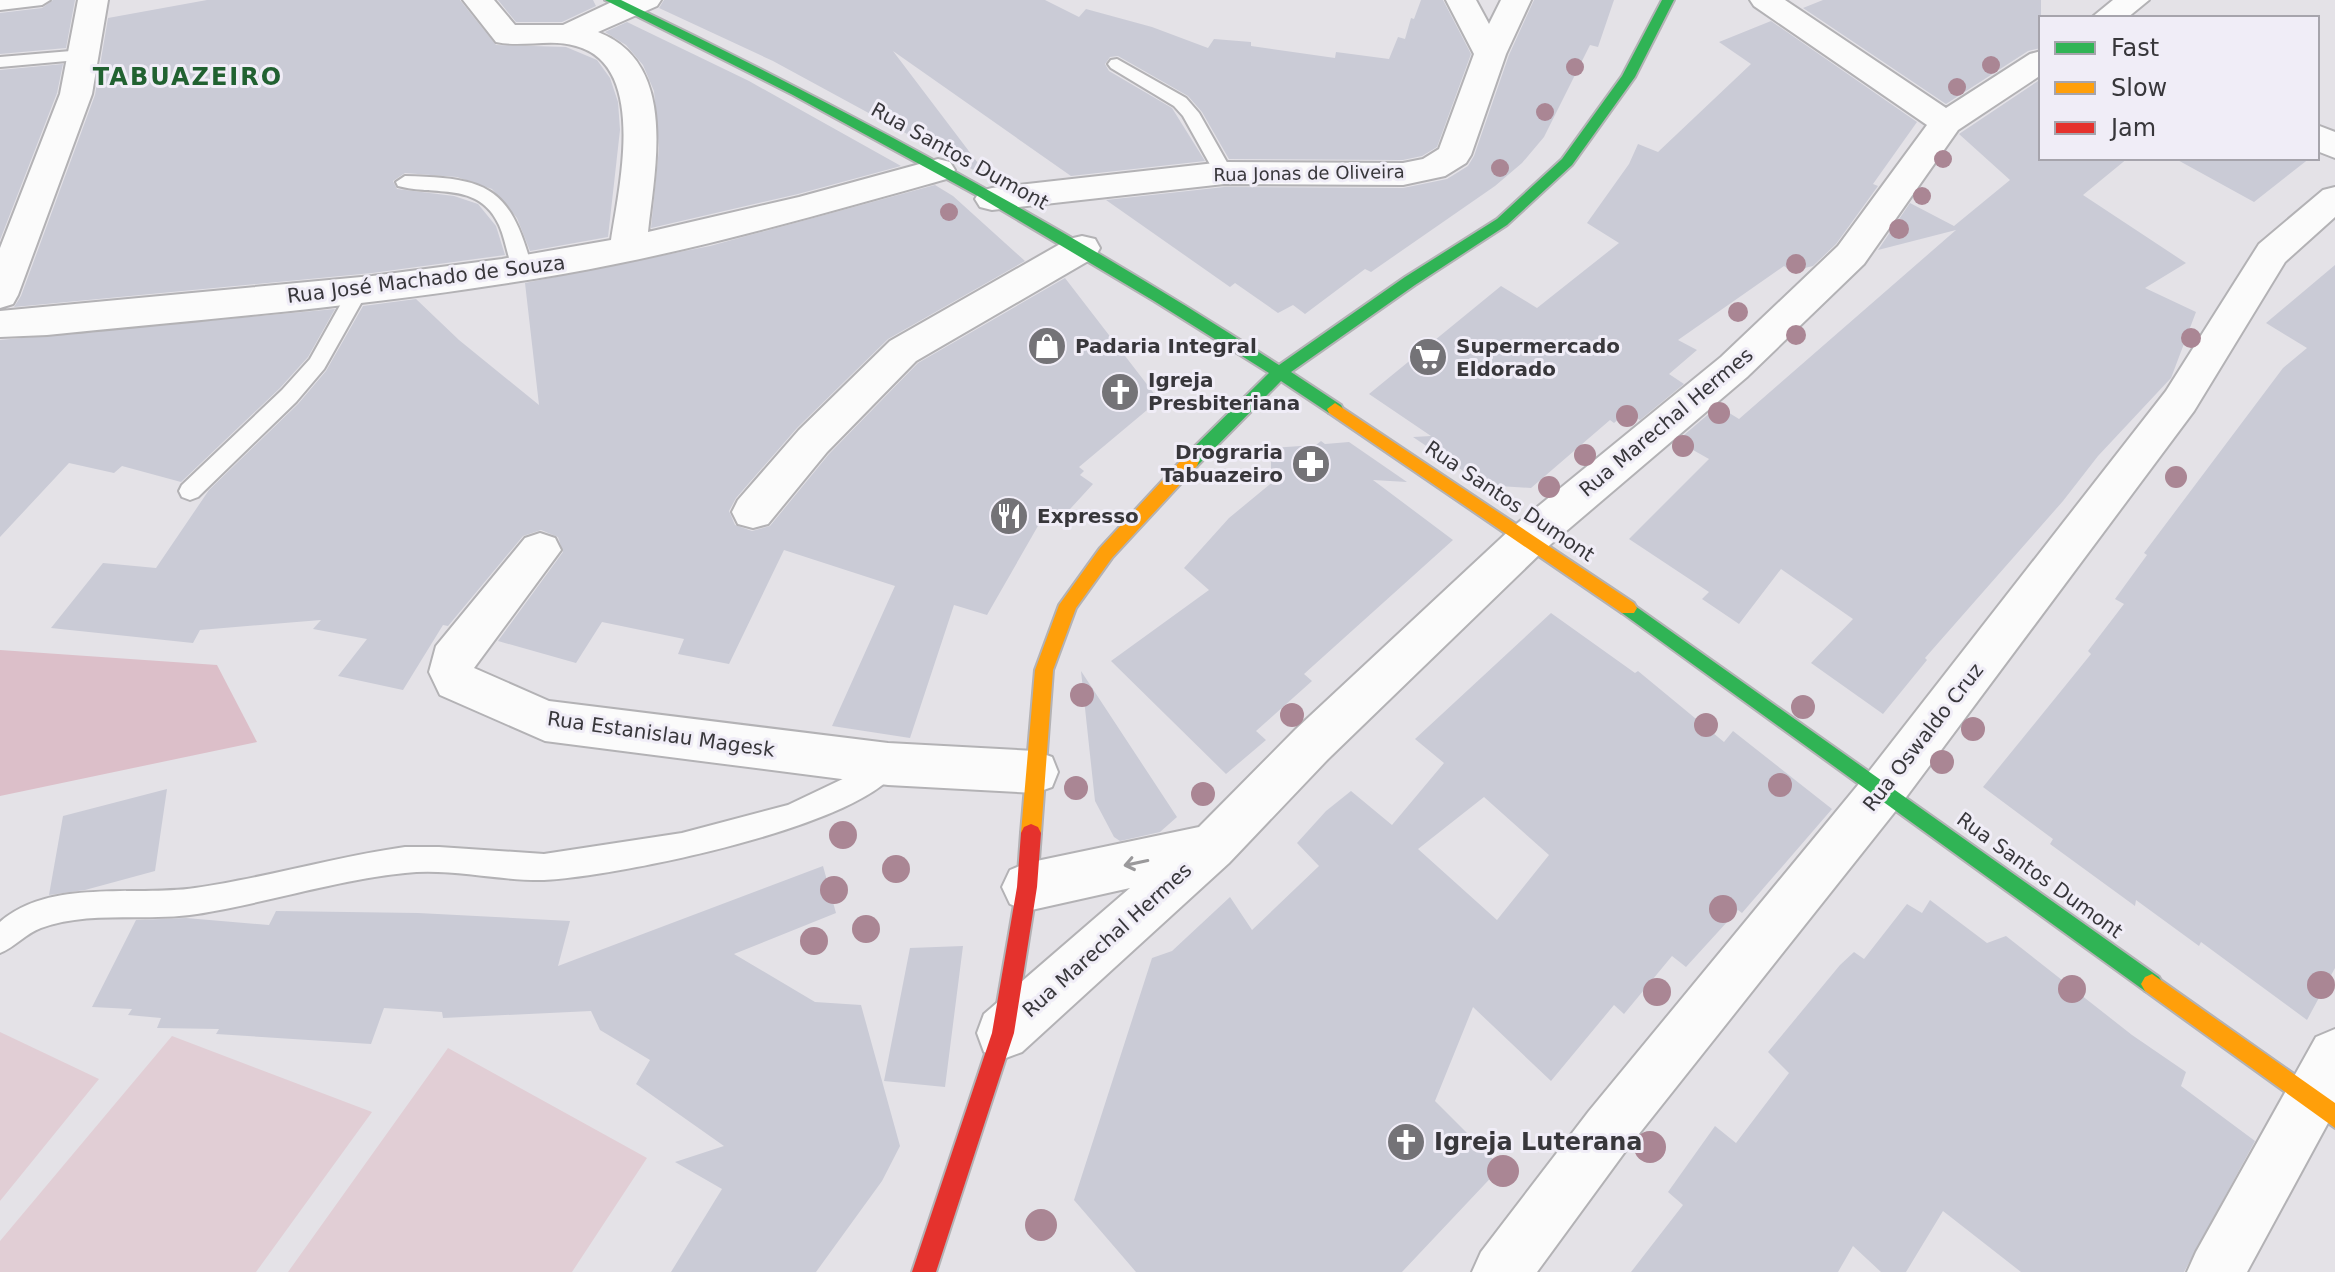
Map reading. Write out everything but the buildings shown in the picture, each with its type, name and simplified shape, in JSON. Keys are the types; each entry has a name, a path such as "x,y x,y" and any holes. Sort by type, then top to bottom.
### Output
{"street":[{"path":"0,295 72,106 93,0"},
{"path":"478,0 507,35 572,33 587,36 623,62 629,70 642,139 628,248"},
{"path":"1461,0 1490,54"},
{"name":"Rua Jonas de Oliveira","path":"992,199 1224,173 1403,174 1433,168 1454,155 1490,54 1516,0"},
{"path":"924,1272 1003,1033 1027,887 1044,670 1068,605 1116,542 1280,372 1410,281 1502,222 1567,162 1628,77 1668,0"},
{"path":"1765,0 1946,123"},
{"path":"572,33 627,2"},
{"name":"Rua Santos Dumont","path":"627,2 761,71 1082,248 1280,372 1529,538 1884,789 2327,1091"},
{"name":"Rua Marechal Hermes","path":"1003,1033 1212,847 1312,744 1529,538 1734,367 1851,255 1946,123 2039,62"},
{"name":"Rua José Machado de Souza","path":"0,324 47,322 359,289 522,268 769,218 938,170"},
{"name":"Rua Oswaldo Cruz","path":"1501,1272 1608,1130 1884,789 2180,401 2272,253 2335,198"},
{"path":"753,512 813,441 903,351 1082,248"},
{"name":"Rua Estanislau Magesk","path":"540,550 452,660 451,672 456,681 545,721 888,764 1035,772"},
{"name":"Rua Marechal Hermes","path":"1027,887 1212,847"},
{"path":"2216,1272 2327,1091"}],"lane":[{"path":"0,5 42,0"},
{"path":"0,62 83,55"},
{"path":"1117,64 1180,102 1224,173"},
{"path":"405,182 463,185 497,205 513,231 522,268"},
{"path":"190,491 308,374 326,350 359,289"},
{"path":"0,940 23,920 56,911 167,905 262,890 407,859 544,867 685,845 786,817 865,783 888,764"}],"shaded area":[{"path":"0,650 217,665 257,742 0,796"},
{"path":"0,1032 99,1079 0,1201"},
{"path":"172,1036 372,1112 256,1272 0,1272 0,1241"},
{"path":"448,1048 647,1158 572,1272 288,1272"}],"traffic: fast":[{"path":"611,0 798,92 980,191 1160,297 1335,409"},
{"path":"1191,461 1280,372 1410,281 1502,222 1567,162 1628,77 1668,0"},
{"path":"1628,608 2152,984"}],"traffic: slow":[{"path":"1335,409 1628,608"},
{"path":"1031,833 1044,670 1068,605 1106,553 1191,461"},
{"path":"2152,984 2335,1117"}],"traffic: jam":[{"path":"924,1272 1003,1033 1027,887 1031,833"}],"place":[{"name":"Padaria Integral","path":"1047,346"},
{"name":"Supermercado Eldorado","path":"1428,357"},
{"name":"Igreja Presbiteriana","path":"1120,392"},
{"name":"Drograria Tabuazeiro","path":"1311,464"},
{"name":"Expresso","path":"1009,516"},
{"name":"Igreja Luterana","path":"1406,1142"}],"district":[{"name":"TABUAZEIRO","path":"188,77"}]}
